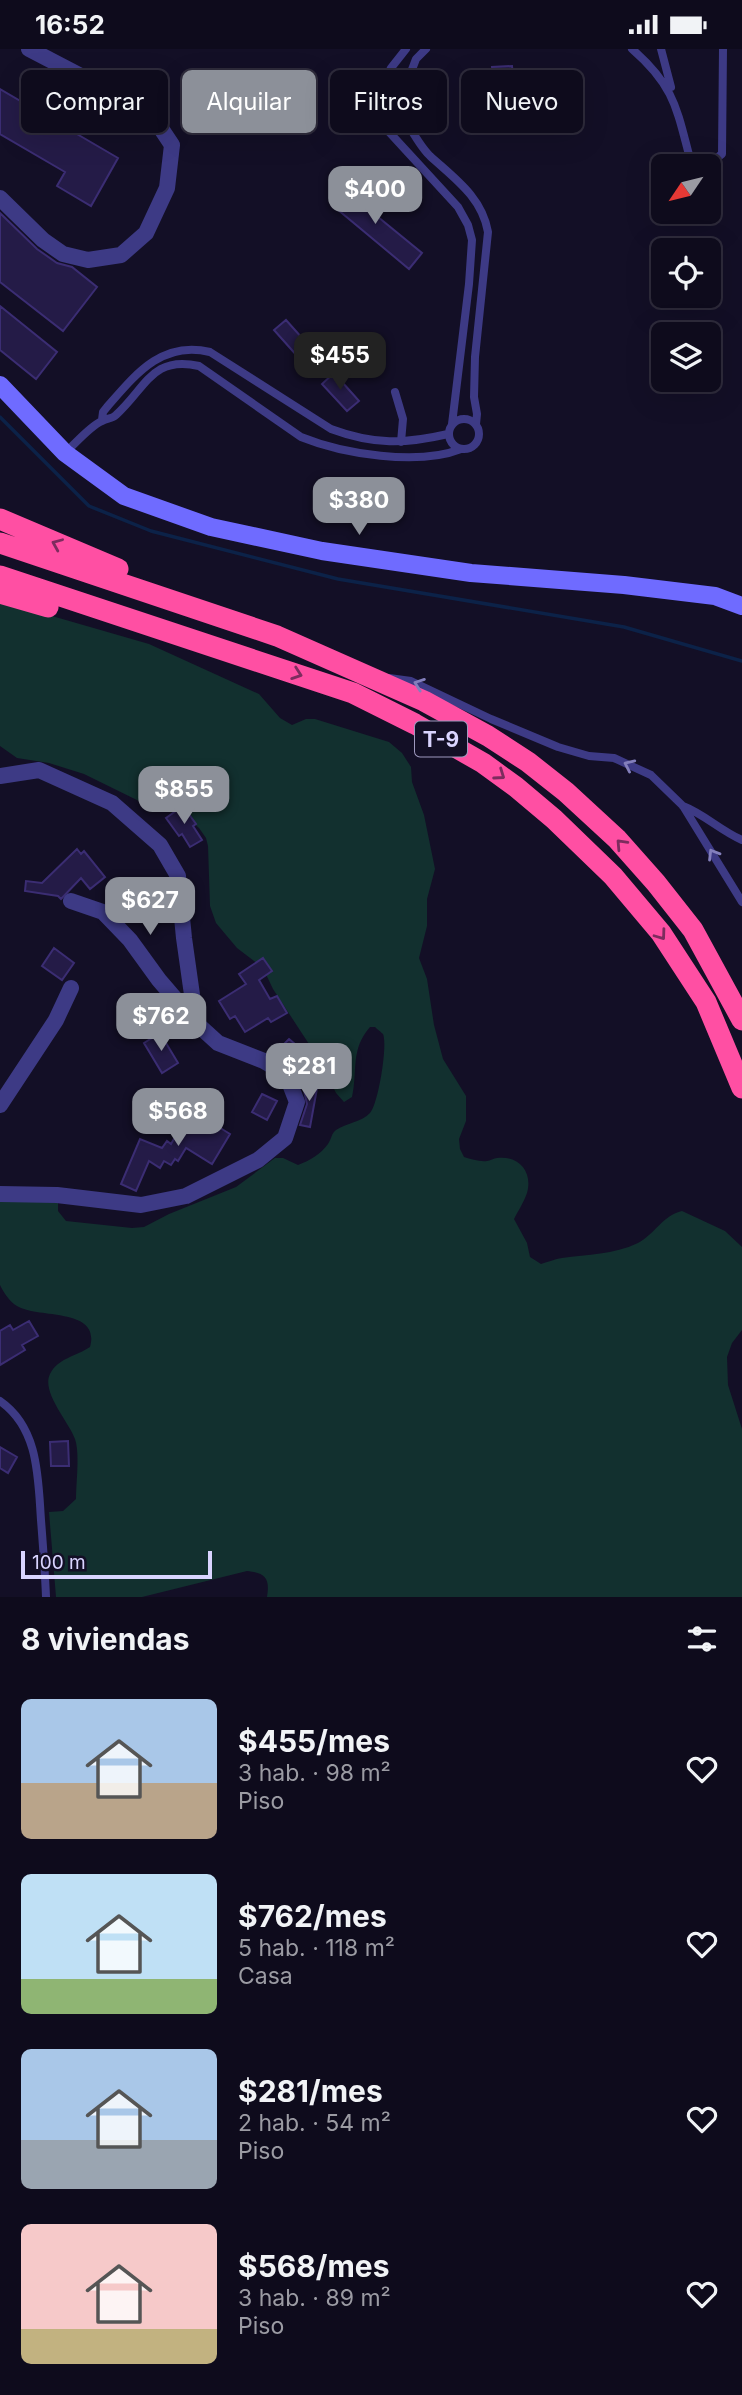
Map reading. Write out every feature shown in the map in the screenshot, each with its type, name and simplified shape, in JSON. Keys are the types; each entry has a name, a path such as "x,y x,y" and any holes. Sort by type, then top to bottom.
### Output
{"highway":[{"path":"0,519 151,582 256,620 277,636"},
{"name":"T-9","path":"0,543 277,636 424,701 488,736 528,762 566,792 617,839 693,930 742,1020"},
{"name":"T-9","path":"0,576 353,693 483,763 554,819 613,876 661,933 706,1002 742,1088"},
{"path":"0,593 170,640 264,662"}],"main road":[{"path":"0,386 65,453 124,496 211,527 322,551 471,573 624,585 715,596 742,606"}],"street":[{"path":"0,198 43,240 64,254 88,260 121,254 146,233 167,188 172,145 150,112 29,49"},
{"path":"0,776 39,770 112,803 160,845 178,876 196,1023"},
{"path":"0,1193 57,1195 141,1205 186,1196 258,1160 285,1138 298,1102 286,1074 264,1061 218,1043 196,1023 159,980 130,940 103,912 71,901"},
{"path":"0,1105 56,1020 71,988"}],"lane":[{"path":"390,70 406,49"},
{"path":"412,70 416,59 426,49"},
{"path":"635,49 661,77 673,97"},
{"path":"661,49 689,154"},
{"path":"721,155 723,49"},
{"path":"390,133 458,207 468,225 472,240 452,424 448,434 452,444 461,449"},
{"path":"65,453 102,420 114,417 155,373 181,362 199,366 301,437 311,441 356,452 395,456 437,456 472,448 478,440 474,397 475,357 488,232 481,209 473,197 429,155 416,133"},
{"path":"102,420 103,412 143,367 164,356 195,349 210,352 331,429 353,437 414,442 448,434"},
{"path":"395,392 403,419 401,442"},
{"path":"452,424 467,419 476,424"},
{"path":"372,678 411,681 541,741 589,756 614,758 651,775 683,806 742,902"},
{"path":"683,806 742,840"},
{"path":"0,1401 11,1410 24,1428 36,1461 46,1597"}],"green space":[{"path":"0,601 149,644 259,694 280,718 292,725 306,719 315,719 389,742 402,753 411,767 412,782 424,815 435,869 427,899 427,926 419,958 427,979 434,1025 443,1059 466,1096 466,1121 459,1139 460,1149 464,1157 470,1159 512,1159 523,1167 528,1185 526,1196 514,1219 527,1243 530,1257 541,1264 559,1258 619,1250 638,1243 670,1216 682,1211 725,1231 742,1247 742,1330 732,1343 727,1357 728,1385 742,1429 742,1597 267,1597 268,1586 265,1578 259,1573 247,1571 142,1597 56,1597 49,1512 63,1511 76,1499 77,1452 75,1439 52,1398 48,1381 58,1364 90,1347 91,1334 86,1326 77,1320 17,1306 3,1291 0,1285 0,1193 58,1202 58,1211 66,1221 144,1227 236,1187 275,1158 283,1158 298,1165 318,1154 336,1130 363,1118 373,1108 381,1075 384,1040 383,1034 375,1027 370,1027 357,1052 352,1097 344,1102 273,989 263,968 237,948 216,923 210,906 208,846 199,828 170,806 145,804 84,774 49,763 17,758 0,746"}],"building":[{"path":"512,66 512,70 492,70 492,67"},
{"path":"0,89 21,101 21,133 75,133 118,158 91,206 57,186 65,172 0,134"},
{"path":"338,182 353,182 356,199 422,253 409,269 337,209"},
{"path":"0,213 37,249 57,263 72,267 97,287 63,331 0,282"},
{"path":"0,306 57,352 36,379 0,350"},
{"path":"286,320 311,348 299,358 274,330"},
{"path":"334,373 359,401 347,411 322,384"},
{"path":"183,806 196,824 193,826 202,840 190,847 182,834 179,836 166,818"},
{"path":"77,849 81,854 84,851 105,877 90,889 81,878 61,899 58,896 25,891 26,881 42,883"},
{"path":"54,948 74,963 62,980 42,966"},
{"path":"263,958 272,971 259,980 270,999 277,996 287,1013 271,1022 268,1018 245,1032 235,1016 230,1019 219,1001 246,984 239,974"},
{"path":"160,1033 178,1063 162,1073 144,1043"},
{"path":"289,1039 319,1069 304,1076 280,1048"},
{"path":"306,1081 318,1083 310,1127 300,1125 307,1104 304,1091"},
{"path":"262,1094 277,1101 267,1120 252,1112"},
{"path":"191,1110 230,1134 212,1164 186,1148 178,1161 175,1159 171,1165 164,1161 160,1168 149,1161 136,1191 121,1184 140,1139 162,1148 167,1141 171,1144"},
{"path":"29,1321 38,1336 22,1345 25,1350 0,1365 0,1331 10,1325 13,1330"},
{"path":"68,1441 69,1466 51,1466 50,1442"},
{"path":"0,1447 17,1457 8,1473 0,1468"}],"waterway":[{"path":"0,417 89,506 151,531 338,579 624,627 742,661"}]}
